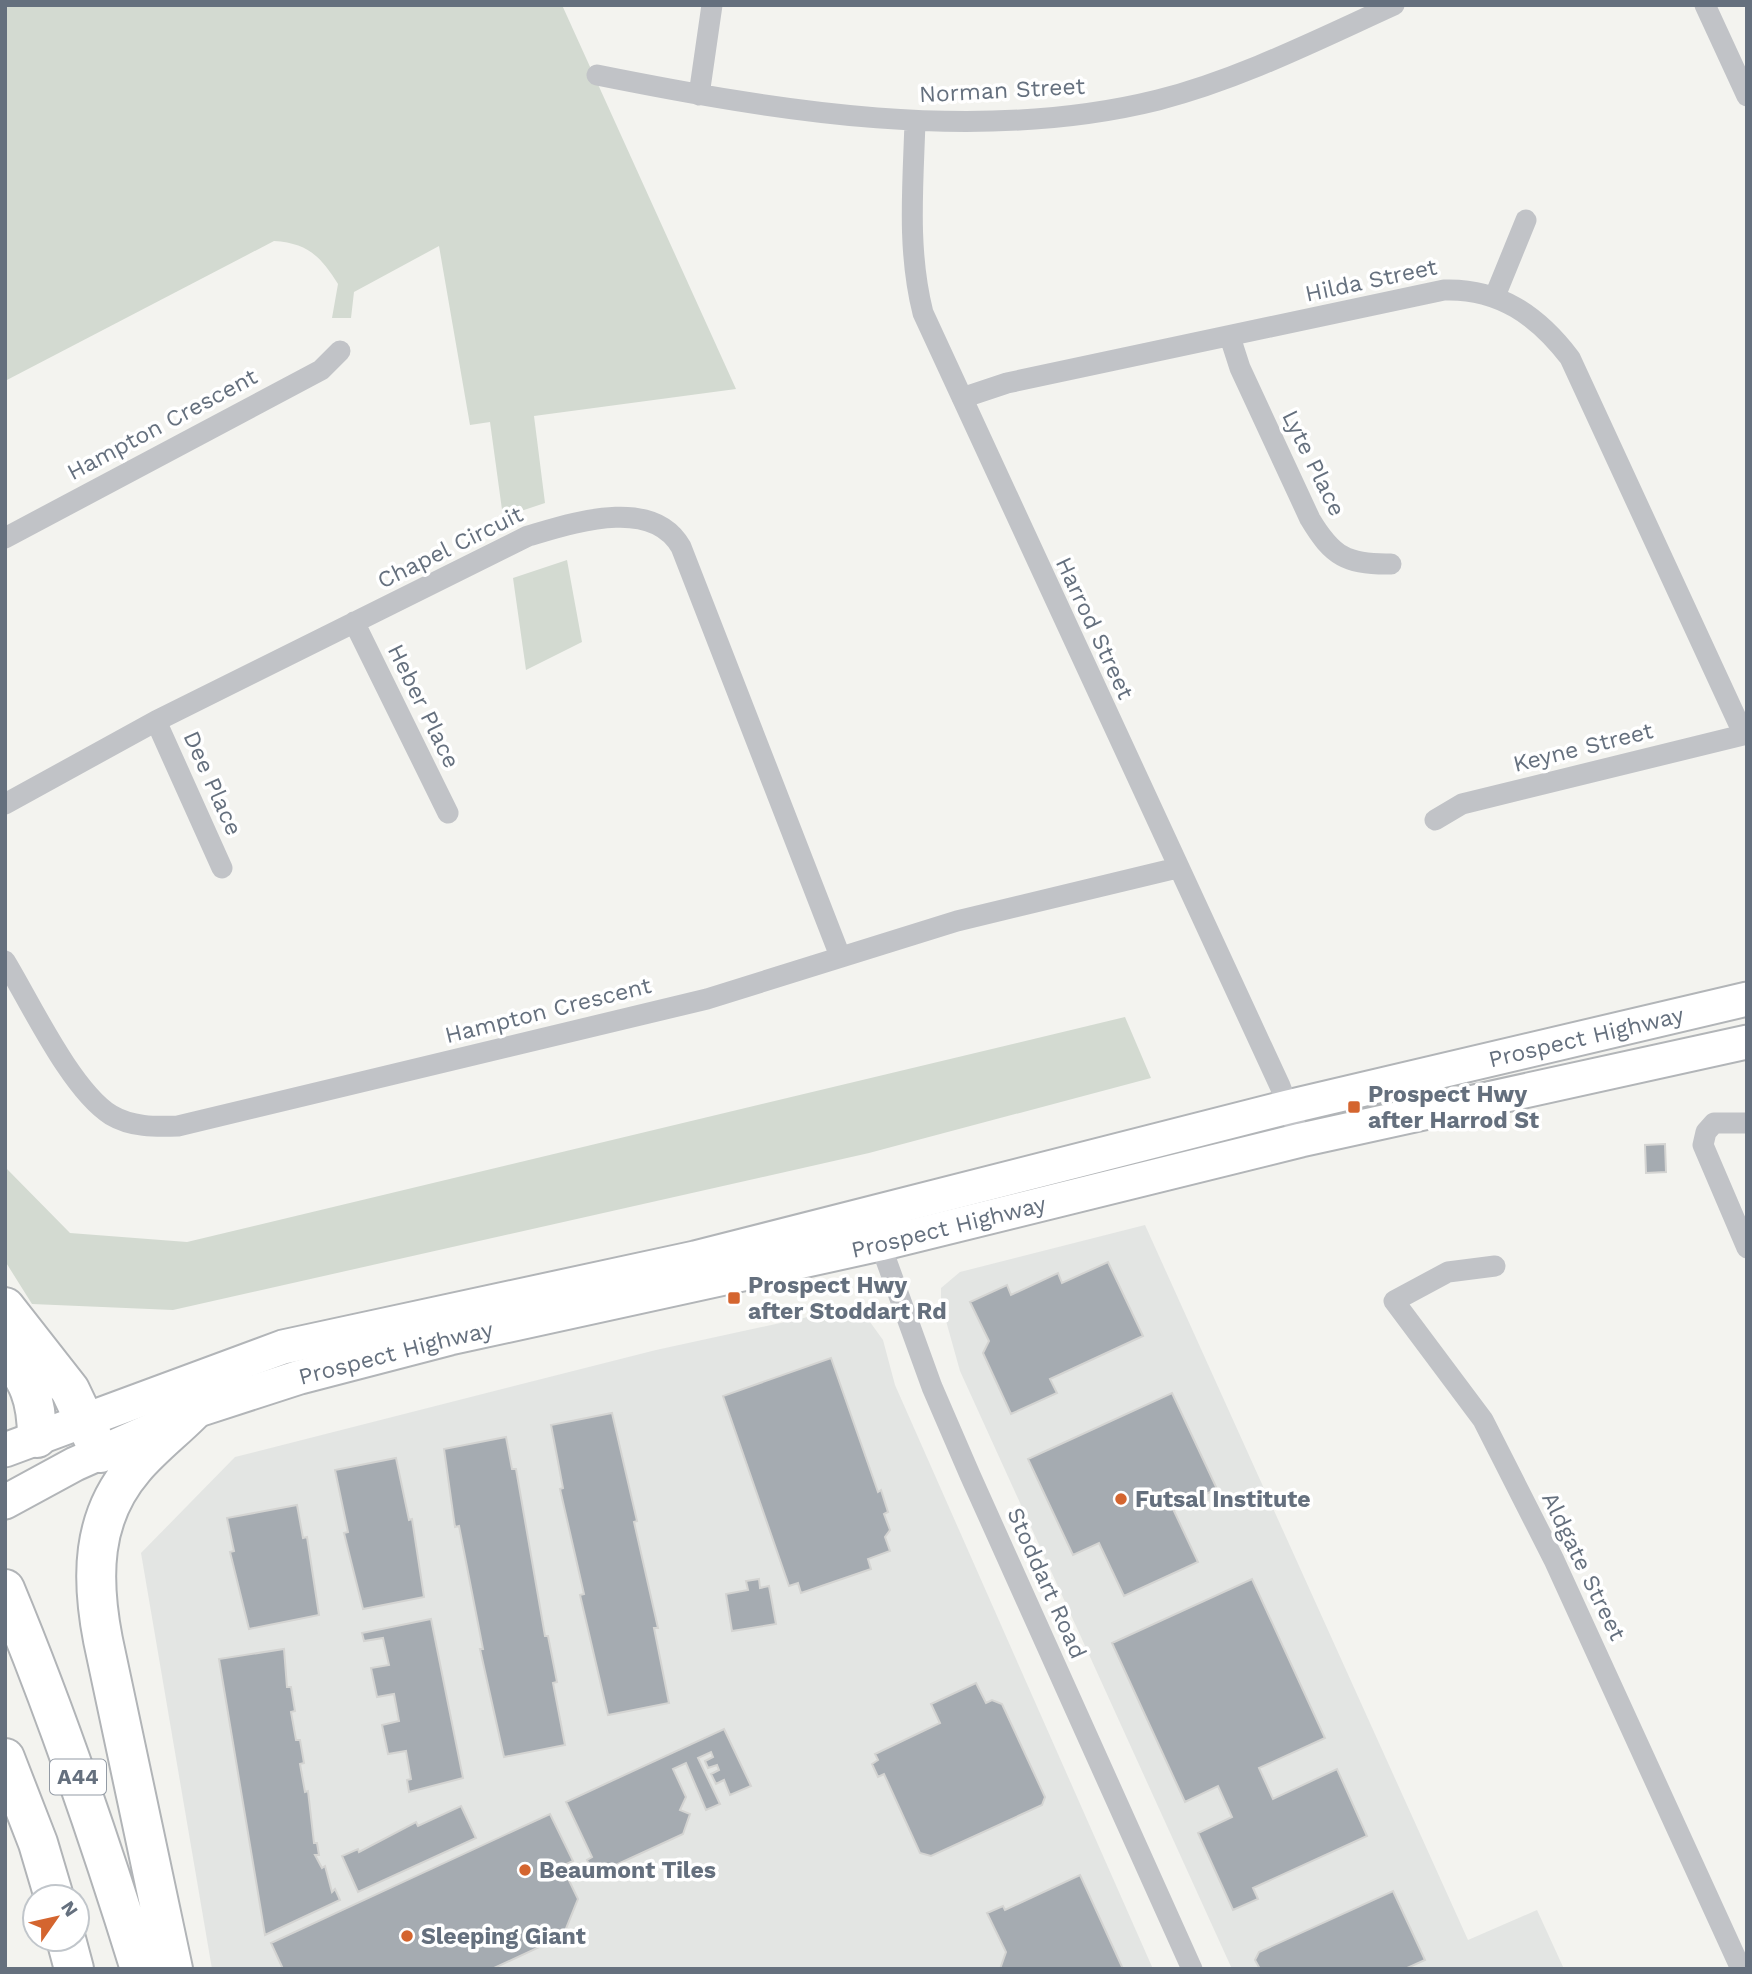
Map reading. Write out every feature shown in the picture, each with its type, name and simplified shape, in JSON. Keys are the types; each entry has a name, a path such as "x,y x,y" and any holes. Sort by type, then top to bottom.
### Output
{"highway":[{"path":"5,1307 69,1390 93,1436"},
{"path":"5,1348 24,1377 37,1406 21,1444"},
{"path":"173,1969 95,1602 94,1572 102,1525 117,1492 149,1451 192,1412"},
{"name":"A44","path":"5,1589 45,1685 93,1818 140,1969"},
{"name":"A44","path":"5,1758 38,1843 50,1883"}],"main road":[{"name":"Prospect Highway","path":"16,1496 93,1436 283,1347 695,1258 1288,1107 1747,999"},
{"name":"Prospect Highway","path":"21,1444 93,1436 192,1412 300,1377 450,1338 880,1244 1301,1140 1747,1042"}],"street":[{"path":"699,96 712,5"},
{"name":"Norman Street","path":"597,75 699,96 915,121 1071,116 1160,99 1244,72 1394,5"},
{"path":"1710,7 1747,96"},
{"name":"Harrod Street","path":"915,121 912,240 915,281 923,313 1301,1140"},
{"path":"1495,296 1526,220"},
{"name":"Hilda Street","path":"962,398 1007,383 1444,290 1464,289 1495,296 1528,313 1551,333 1570,358 1745,735"},
{"name":"Lyte Place","path":"1230,337 1246,380 1310,519 1323,541 1343,558 1366,565 1391,564"},
{"name":"Hampton Crescent","path":"5,538 321,370 340,351"},
{"name":"Chapel Circuit","path":"5,804 156,720 528,536 566,526 623,517 650,519 673,533 681,547 840,956"},
{"name":"Heber Place","path":"354,622 448,813"},
{"name":"Dee Place","path":"156,720 222,868"},
{"name":"Keyne Street","path":"1435,820 1462,804 1745,735"},
{"name":"Hampton Crescent","path":"5,961 82,1090 111,1115 147,1128 178,1126 707,999 957,921 1177,868"},
{"path":"1747,1123 1714,1123 1706,1132 1705,1156 1747,1248"},
{"name":"Stoddart Road","path":"870,1212 932,1387 1192,1969"},
{"name":"Aldgate Street","path":"1495,1266 1448,1272 1394,1301 1483,1420 1554,1560 1741,1969"}],"shaded area":[{"path":"5,5 562,5 736,389 534,416 545,503 503,517 490,422 470,425 439,246 354,292 351,318 332,318 338,284 326,266 305,248 274,241 5,381"},
{"path":"567,560 582,642 526,670 513,578"},
{"path":"1125,1017 1151,1078 869,1153 173,1310 32,1304 5,1261 5,1167 70,1233 187,1242"},
{"path":"1145,1225 1468,1940 1537,1910 1564,1969 1232,1969 960,1371 941,1303 941,1288 960,1272"},
{"path":"846,1311 870,1322 883,1340 895,1385 1153,1969 212,1969 141,1553 235,1457 656,1350"}],"building":[{"path":"1665,1144 1666,1172 1646,1173 1645,1145"},
{"path":"1108,1262 1143,1336 1050,1379 1057,1393 1011,1414 983,1353 989,1341 970,1302 1007,1285 1011,1295 1058,1273 1062,1283"},
{"path":"831,1358 878,1492 881,1490 888,1512 884,1514 890,1530 885,1537 890,1551 868,1559 871,1569 801,1593 798,1583 789,1586 723,1396"},
{"name":"Futsal Institute","path":"1172,1393 1217,1489 1173,1509 1198,1562 1124,1596 1099,1543 1073,1555 1028,1459"},
{"path":"612,1413 637,1521 634,1522 658,1628 654,1628 669,1703 608,1715 580,1595 584,1594 560,1489 563,1488 551,1425"},
{"path":"506,1437 512,1469 516,1469 545,1636 548,1636 557,1682 553,1683 565,1745 504,1757 480,1649 483,1649 459,1526 455,1527 444,1449"},
{"path":"396,1458 409,1520 412,1519 424,1597 363,1609 344,1533 348,1532 335,1470"},
{"path":"297,1505 303,1538 307,1537 319,1615 249,1629 230,1552 234,1551 227,1518"},
{"path":"759,1579 760,1588 769,1586 776,1624 732,1631 726,1594 748,1590 746,1581"},
{"path":"1252,1579 1325,1738 1259,1768 1273,1799 1337,1769 1367,1836 1253,1888 1258,1899 1233,1910 1198,1833 1232,1817 1218,1786 1185,1802 1112,1643"},
{"path":"431,1619 463,1778 409,1792 407,1780 411,1779 406,1751 388,1754 382,1725 399,1721 394,1694 377,1697 371,1668 389,1665 383,1638 364,1641 362,1633"},
{"path":"284,1649 287,1687 291,1687 295,1711 291,1712 296,1740 300,1740 304,1763 300,1764 305,1792 308,1791 314,1843 317,1843 319,1855 315,1855 322,1868 325,1866 332,1892 335,1889 340,1900 265,1935 219,1659"},
{"path":"976,1683 986,1703 992,1700 1002,1704 1045,1797 1042,1805 931,1856 920,1853 884,1774 878,1777 872,1764 878,1760 875,1754 940,1723 931,1704"},
{"path":"724,1729 751,1786 730,1795 724,1780 716,1784 711,1774 719,1770 717,1765 708,1768 705,1761 713,1757 711,1752 698,1758 720,1804 706,1810 686,1763 673,1769 686,1797 680,1810 690,1814 683,1834 594,1875 587,1860 592,1857 566,1802"},
{"path":"461,1806 476,1838 358,1892 342,1856 358,1849 359,1852 416,1822 418,1826"},
{"path":"550,1814 573,1861 562,1866 578,1899 563,1936 492,1969 283,1969 271,1943"},
{"path":"1080,1875 1123,1969 1000,1969 1006,1952 987,1913 1003,1906 1005,1910"},
{"path":"1393,1891 1425,1960 1405,1969 1260,1969 1255,1960 1259,1952"}],"place":[{"name":"Prospect Hwy after Harrod St","path":"1354,1107"},
{"name":"Prospect Hwy after Stoddart Rd","path":"734,1298"},
{"name":"Futsal Institute","path":"1121,1499"},
{"name":"Beaumont Tiles","path":"525,1870"},
{"name":"Sleeping Giant","path":"407,1936"}]}
